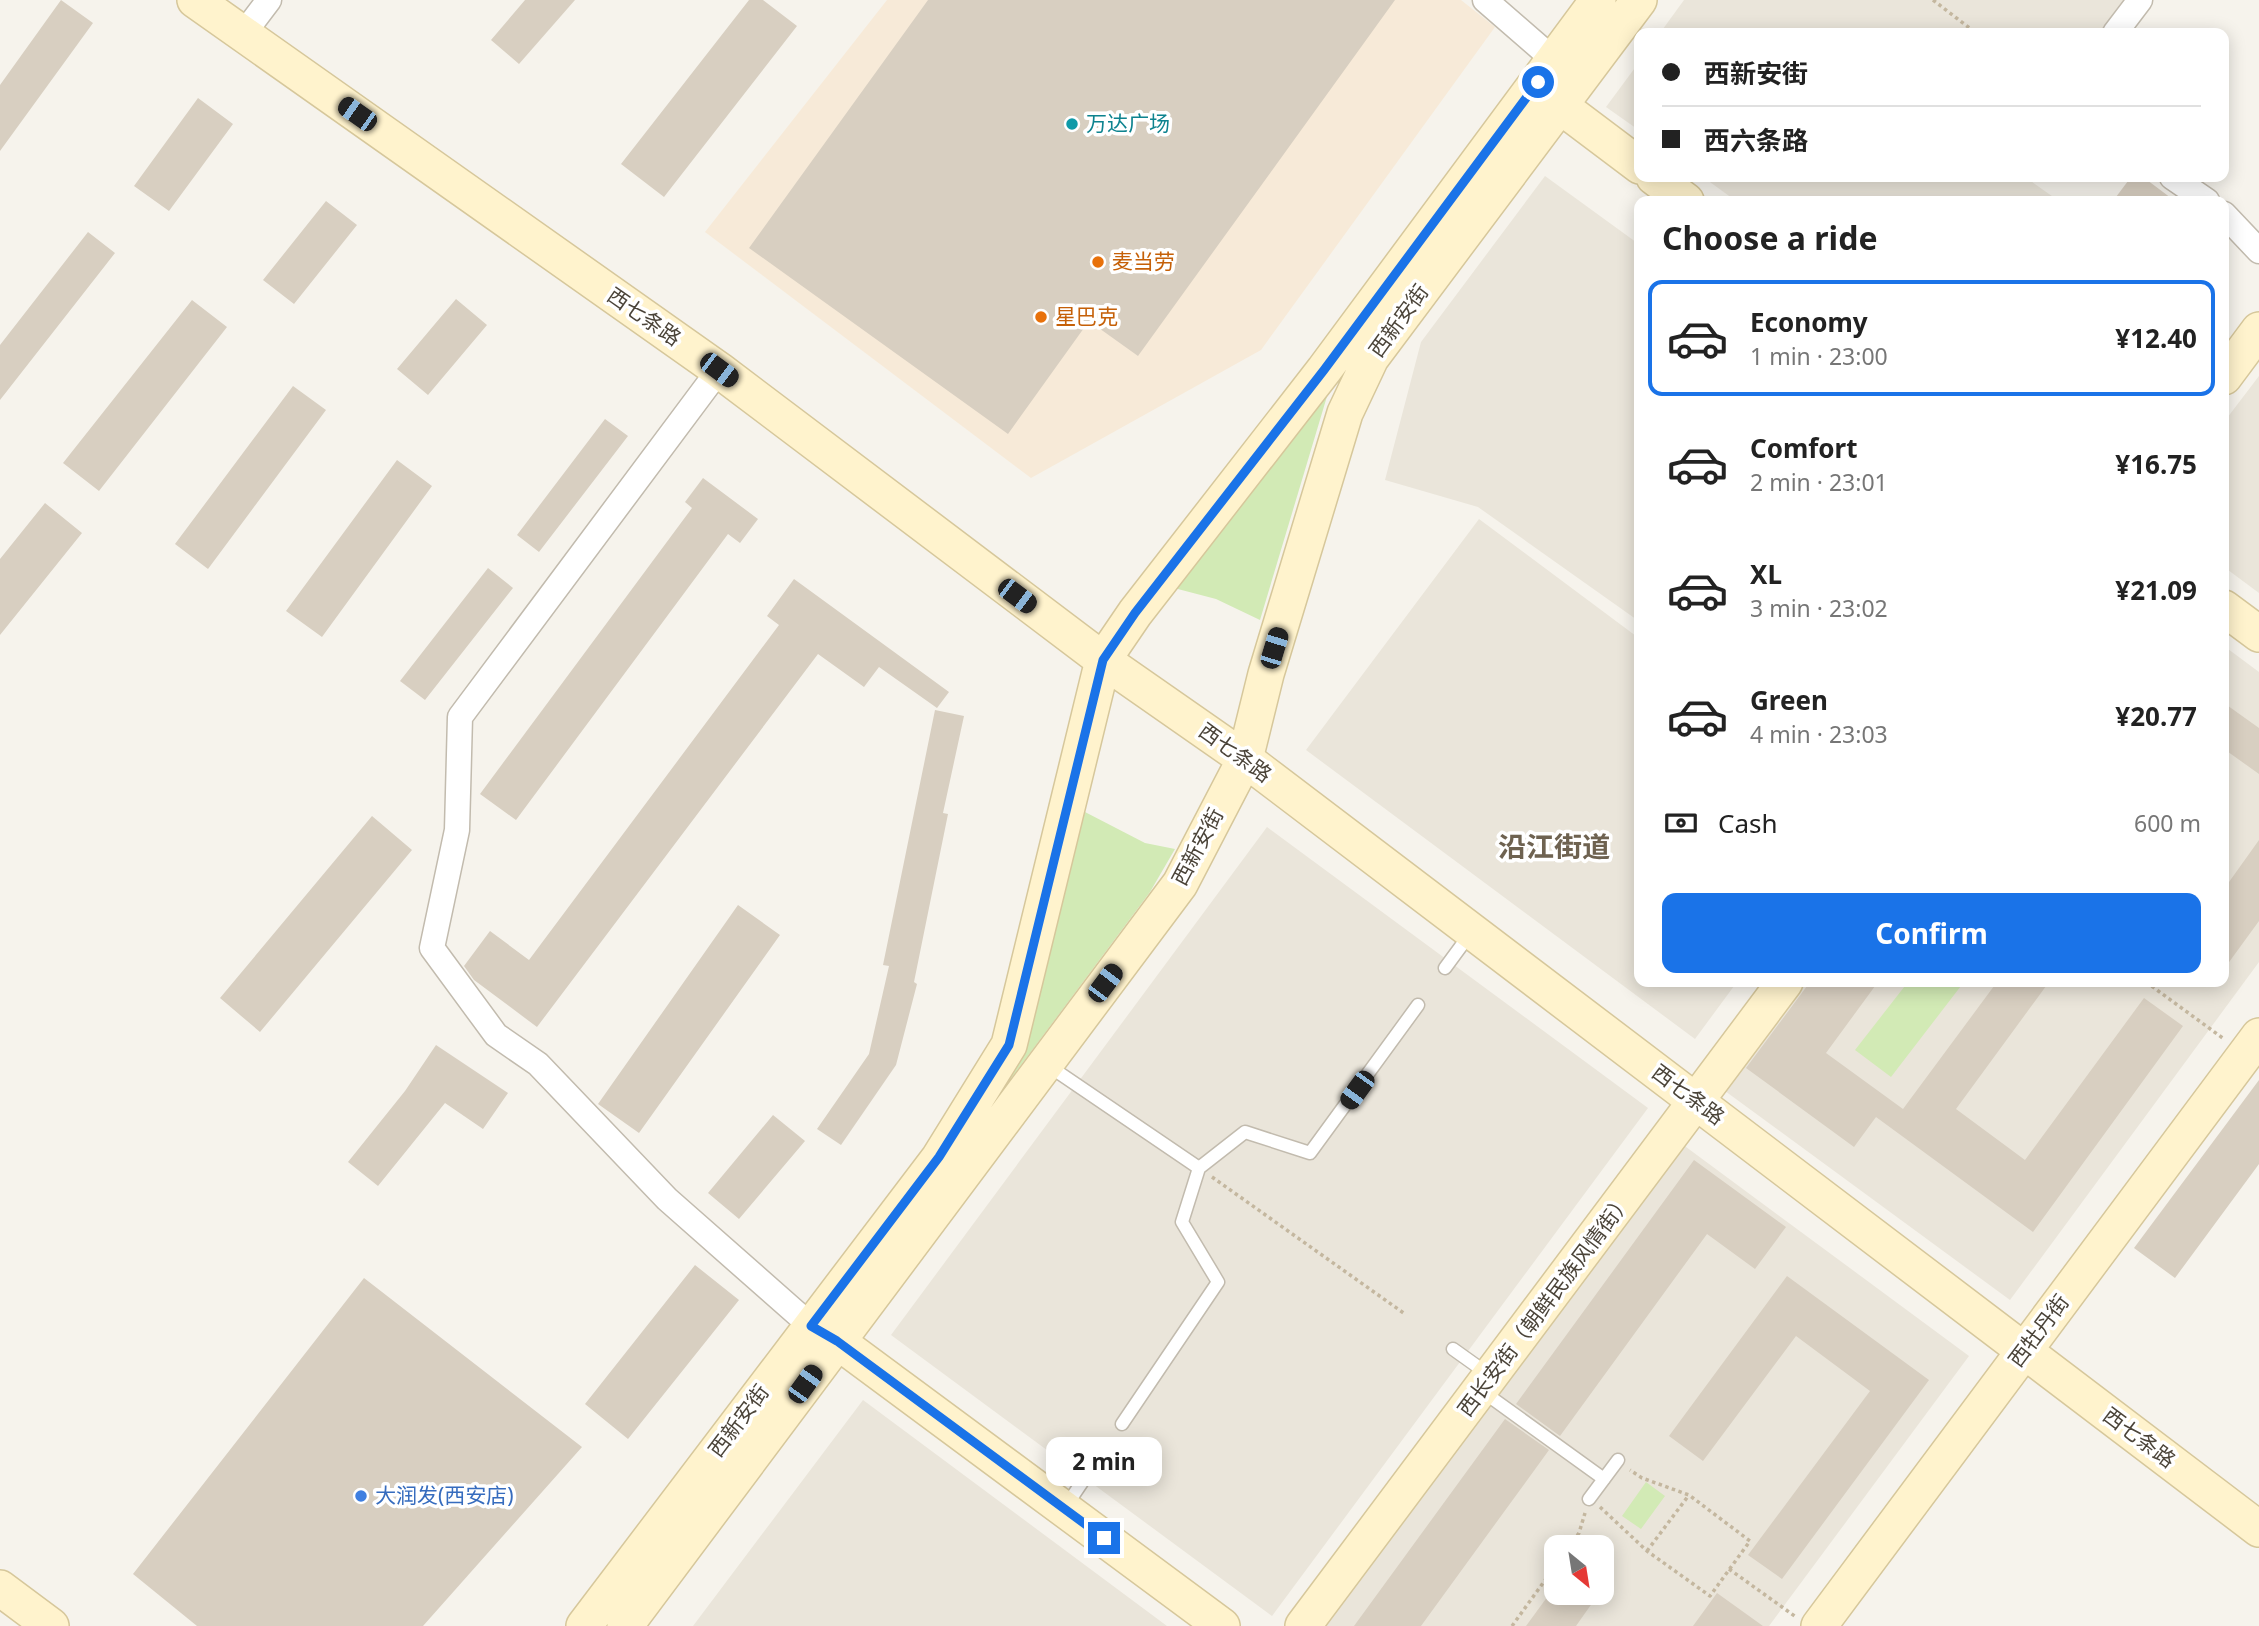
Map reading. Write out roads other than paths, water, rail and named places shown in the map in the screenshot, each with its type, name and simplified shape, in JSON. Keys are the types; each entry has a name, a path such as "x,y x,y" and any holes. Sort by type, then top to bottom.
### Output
{"main road":[{"name":"西七条路","path":"195,0 719,370 1103,660 1245,758 2259,1529"},
{"name":"西新安街","path":"632,1623 939,1157 1009,1045 1103,660 1135,613 1324,370 1598,0"},
{"name":"西新安街","path":"584,1626 1045,1063 1180,884 1245,758 1266,674 1345,413 1366,369 1639,0"},
{"path":"1559,105 1634,161"},
{"path":"1661,182 1679,196"},
{"path":"2229,370 2259,330"},
{"path":"2229,612 2259,634"},
{"name":"西长安街（朝鲜民族风情街）","path":"1303,1626 1781,987"},
{"name":"西牡丹街","path":"1809,1622 2024,1351 2252,1045"},
{"path":"824,1333 1222,1626"},
{"path":"0,1588 51,1626"}],"street":[{"path":"244,33 269,0"},
{"path":"1485,0 1554,60"},
{"path":"2119,28 2140,0"},
{"path":"2179,182 2200,196"},
{"path":"2229,219 2259,251"},
{"path":"719,370 460,718 457,830 432,948 496,1035 538,1063 667,1199 824,1333"}],"lane":[{"path":"1445,968 1472,931"},
{"path":"1122,1424 1218,1282 1182,1222 1199,1168 1245,1132 1310,1153 1418,1006"},
{"path":"1045,1063 1199,1168"},
{"path":"1453,1349 1486,1383 1604,1479"},
{"path":"1065,1508 1097,1460"},
{"path":"1589,1499 1618,1460"}],"place":[{"name":"万达广场","path":"1072,124"},
{"name":"麦当劳","path":"1098,262"},
{"name":"星巴克","path":"1041,317"},
{"name":"大润发(西安店)","path":"361,1496"}],"district":[{"name":"沿江街道","path":"1554,847"}]}
